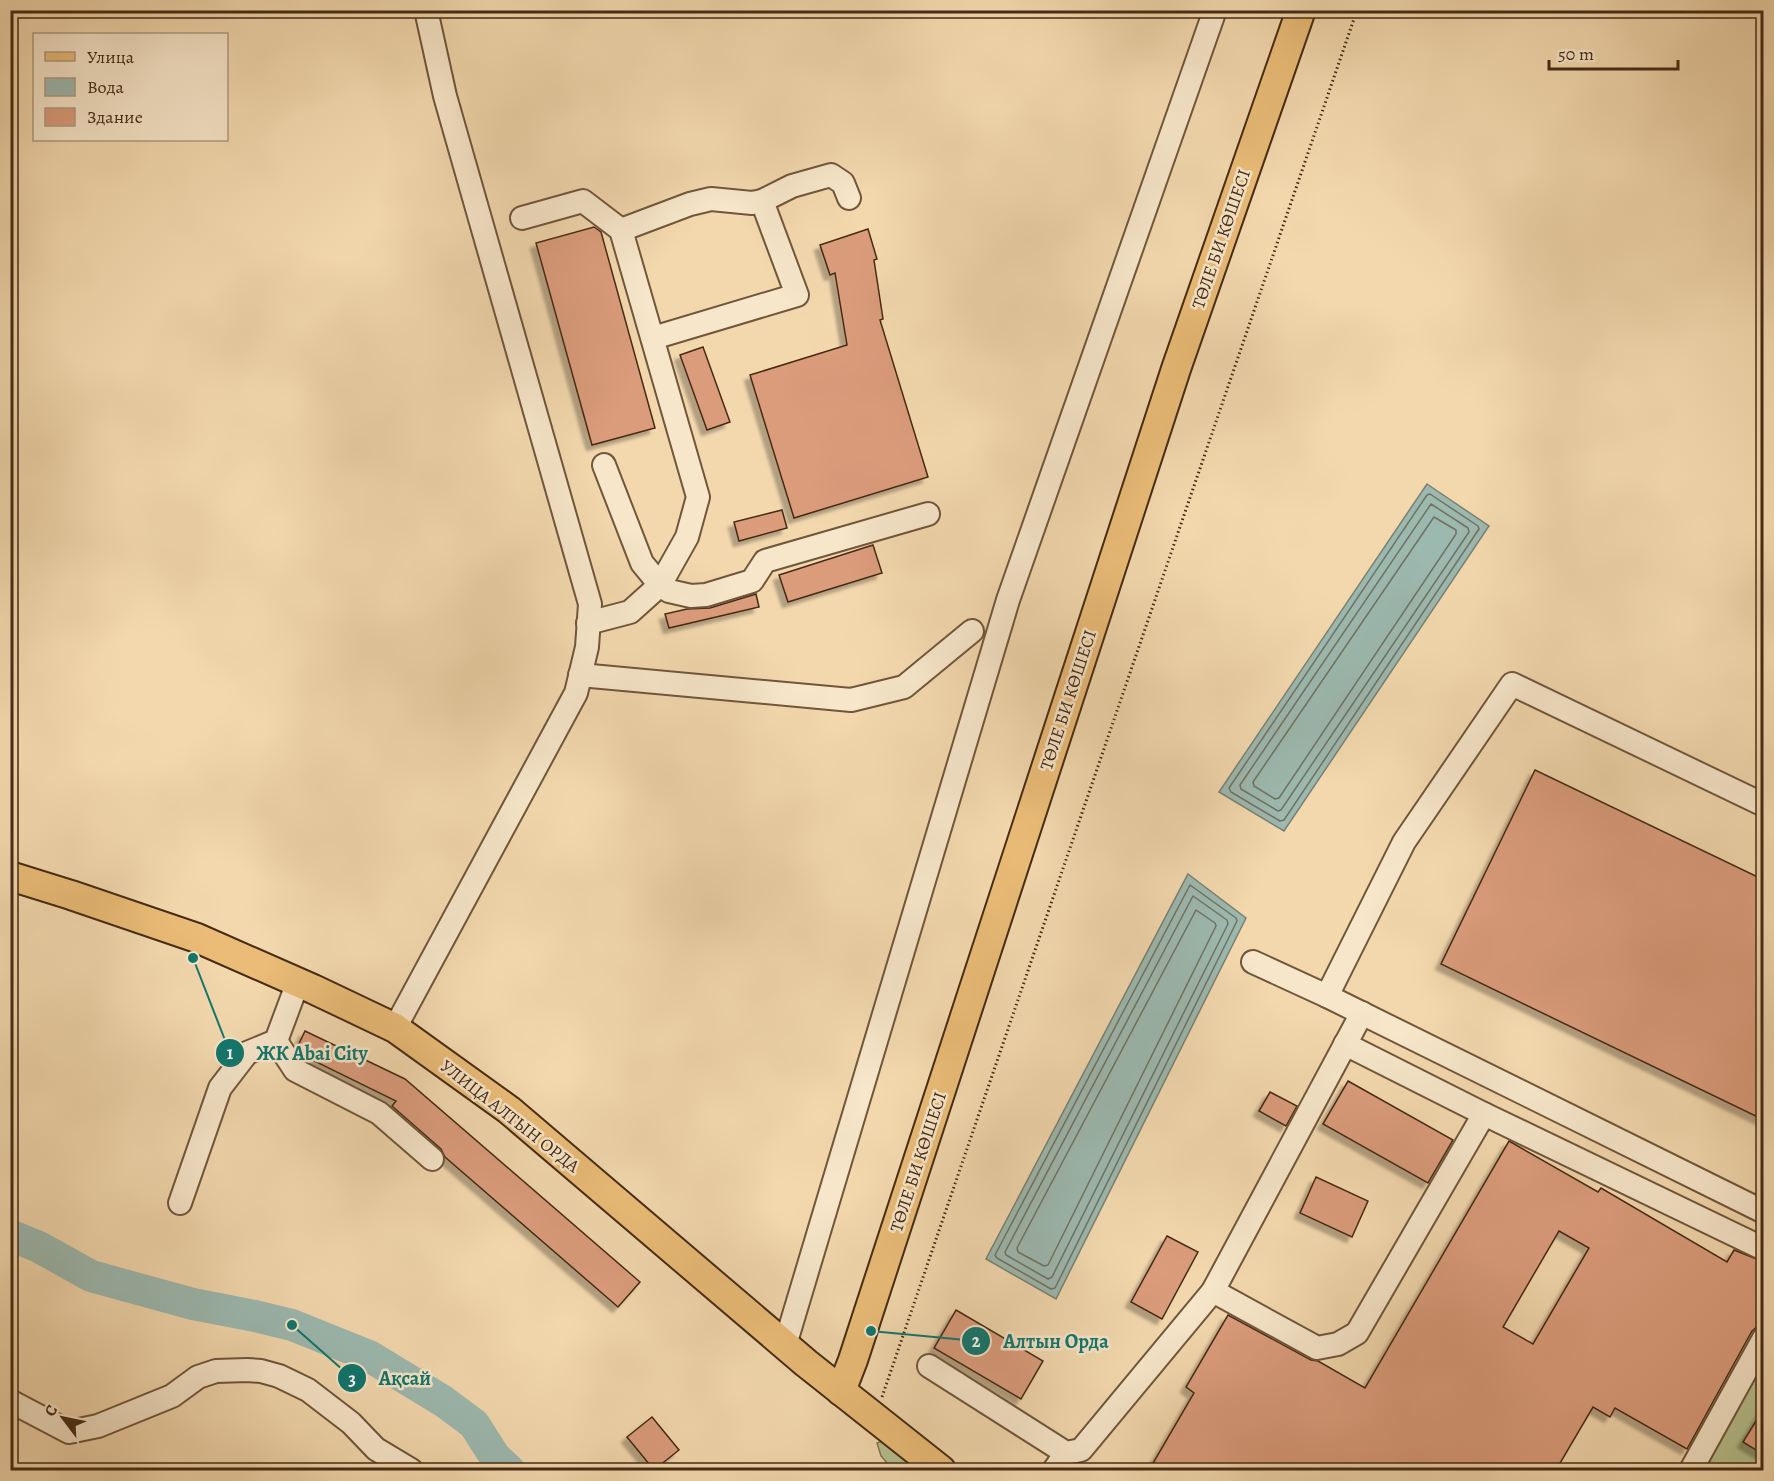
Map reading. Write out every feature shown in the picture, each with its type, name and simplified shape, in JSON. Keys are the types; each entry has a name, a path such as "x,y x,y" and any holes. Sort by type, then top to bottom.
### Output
{"main road":[{"name":"ТӨЛЕ БИ КӨШЕСІ","path":"841,1391 865,1326 1176,369 1301,10"},
{"name":"УЛИЦА АЛТЫН ОРДА","path":"10,876 197,938 395,1028 509,1110 784,1345 941,1470"}],"street":[{"path":"395,1028 576,693 587,647 590,604 445,96 426,10"},
{"path":"784,1345 1008,600 1215,10"},
{"path":"621,230 690,204 711,199 752,203 762,201 792,186 831,175 843,183 849,198"},
{"path":"522,218 583,201 621,230 698,497 687,537 660,585 630,612 588,623"},
{"path":"652,338 797,295 762,201"},
{"path":"604,465 642,563 660,585 669,591 691,596 706,595 752,581 765,561 928,514"},
{"path":"579,675 851,700 904,687 972,631"},
{"path":"1327,996 1404,842 1512,684 1764,805"},
{"path":"1253,962 1362,1013 1764,1212"},
{"path":"180,1203 220,1088 247,1053 276,1041 298,982"},
{"path":"929,1366 1060,1462 1082,1450 1213,1291 1362,1013"},
{"path":"276,1041 295,1070 379,1113 432,1159"},
{"path":"1345,1044 1764,1249"},
{"path":"1213,1291 1317,1348 1338,1344 1357,1333 1484,1114"},
{"path":"1690,1470 1764,1338"},
{"path":"10,1401 69,1432 98,1426 140,1409 172,1395 198,1377 216,1371 261,1371 279,1376 308,1390 351,1424 376,1449 411,1470"}],"path":[{"path":"875,1418 1357,10"}],"green space":[{"path":"1763,1357 1763,1470 1706,1470 1733,1407"},
{"path":"889,1439 919,1470 893,1470 881,1456 877,1443"}],"water":[{"path":"1427,484 1489,526 1284,831 1219,792"},
{"path":"1188,874 1246,918 1056,1299 986,1259"}],"building":[{"path":"594,227 601,232 655,428 592,445 536,243"},
{"path":"868,229 877,259 874,260 883,319 880,320 928,477 794,518 750,375 847,345 835,273 830,275 820,245"},
{"path":"703,347 730,422 707,430 680,355"},
{"path":"782,510 787,528 739,541 734,522"},
{"path":"873,545 882,573 788,602 779,575"},
{"path":"756,594 759,607 669,628 665,614 687,609 710,608"},
{"path":"1535,770 1764,880 1764,1120 1441,964"},
{"path":"305,1031 405,1079 640,1282 618,1307 445,1157 441,1149 392,1106 396,1101 302,1055 297,1048"},
{"path":"1348,1081 1453,1140 1428,1183 1323,1124"},
{"path":"1270,1092 1297,1106 1286,1126 1259,1111"},
{"path":"1509,1141 1598,1192 1601,1188 1727,1262 1734,1250 1764,1262 1764,1324 1752,1331 1687,1449 1615,1408 1610,1417 1593,1407 1556,1470 1149,1470 1194,1393 1186,1387 1228,1315 1365,1388","holes":["1559,1231 1589,1248 1533,1344 1503,1327"]},
{"path":"1316,1177 1368,1201 1352,1237 1300,1213"},
{"path":"1167,1236 1198,1252 1162,1319 1131,1302"},
{"path":"956,1310 1043,1361 1021,1399 934,1348"},
{"path":"1764,1408 1764,1455 1743,1442"},
{"path":"652,1417 679,1450 654,1470 627,1437"}],"waterway":[{"path":"10,1235 39,1247 91,1276 193,1304 292,1325 369,1356 443,1401 474,1424 495,1457 509,1470"}],"place":[{"name":"ЖК Abai City","path":"193,958"},
{"name":"Ақсай","path":"292,1325"},
{"name":"Алтын Орда","path":"871,1331"}]}
